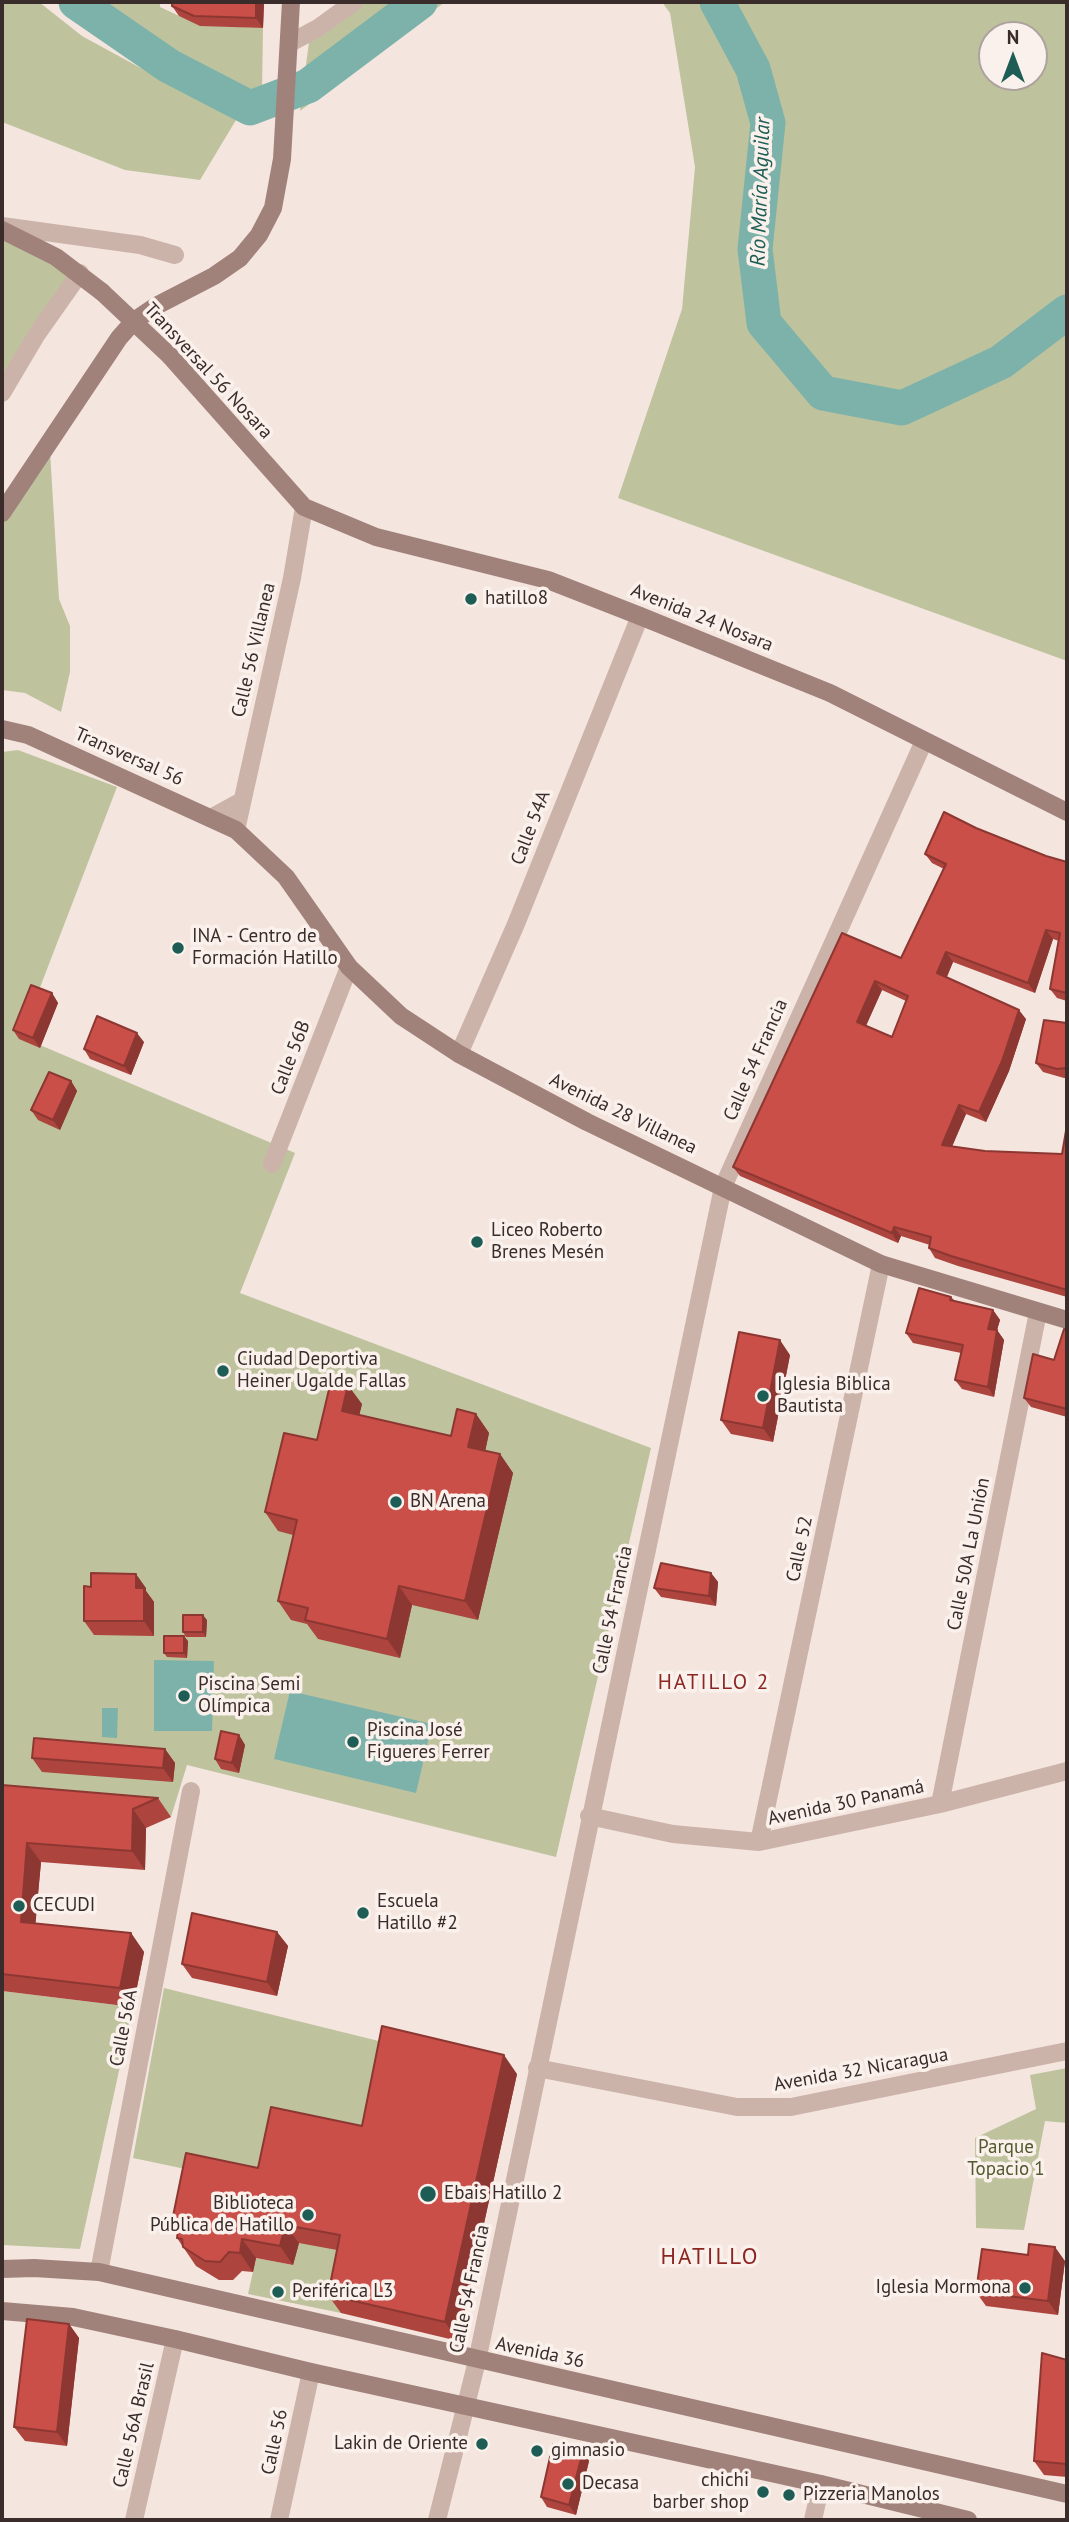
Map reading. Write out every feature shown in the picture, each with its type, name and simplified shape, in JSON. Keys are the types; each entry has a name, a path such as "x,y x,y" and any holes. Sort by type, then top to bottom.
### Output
{"street":[{"path":"2,513 126,330 156,306 214,276 240,258 259,235 273,208 286,117 291,2"},
{"path":"290,43 318,28 354,2"},
{"path":"2,228 114,240 174,255"},
{"name":"Transversal 56 Nosara","path":"2,228 55,257 102,292 170,356 304,507"},
{"path":"2,393 37,334 80,273"},
{"name":"Avenida 24 Nosara","path":"304,507 376,537 548,580 640,616 830,693 1067,812"},
{"name":"Calle 56 Villanea","path":"236,830 292,578 304,507"},
{"name":"Calle 54A","path":"459,1054 516,924 640,616"},
{"name":"Transversal 56","path":"2,729 38,739 236,830"},
{"name":"Calle 54 Francia","path":"437,2520 477,2361 589,1816 723,1187 924,741"},
{"path":"211,817 242,801"},
{"name":"Avenida 28 Villanea","path":"236,830 286,877 349,967 401,1016 459,1054 587,1122 881,1264 1067,1320"},
{"name":"Calle 56B","path":"272,1164 349,967"},
{"name":"Calle 52","path":"760,1842 881,1264"},
{"name":"Calle 50A La Unión","path":"940,1804 1038,1312"},
{"name":"Avenida 30 Panamá","path":"589,1816 673,1834 760,1842 940,1804 1067,1771"},
{"name":"Calle 56A","path":"99,2272 191,1791"},
{"name":"Avenida 32 Nicaragua","path":"537,2068 725,2105 791,2107 1067,2051"},
{"name":"Avenida 36","path":"2,2269 99,2272 477,2361 1067,2494"},
{"path":"2,2311 73,2317 176,2339 466,2407 821,2484 968,2520"},
{"name":"Calle 56A Brasil","path":"134,2520 176,2339"},
{"name":"Calle 56","path":"279,2520 311,2372"},
{"path":"813,2520 821,2484"}],"green space":[{"path":"2,2 39,2 82,36 236,120 200,180 125,170 2,122"},
{"path":"96,2 160,2 160,7 199,25 263,28 262,94 241,94 173,62"},
{"path":"365,2 445,2 300,111 309,42"},
{"path":"662,2 1067,2 1067,661 618,498 682,309 695,167 670,13"},
{"path":"2,236 69,273 2,386"},
{"path":"50,451 59,599 70,626 70,672 61,712 25,693 2,690 2,524"},
{"name":"Ciudad Deportiva Heiner Ugalde Fallas","path":"18,750 117,787 21,1037 295,1153 240,1293 651,1448 556,1857 187,1765 171,1817 4,1802 2,1813 2,752"},
{"path":"164,1988 395,2045 341,2313 248,2294 256,2258 293,2265 271,2187 133,2158"},
{"path":"2,1991 133,2007 80,2249 2,2245"},
{"name":"Parque Topacio 1","path":"1067,2068 1067,2123 1045,2121 1024,2230 976,2228 975,2138 1036,2109 1030,2075"}],"water":[{"name":"Piscina Semi Olímpica","path":"154,1660 214,1661 212,1731 154,1731"},
{"name":"Piscina José Figueres Ferrer","path":"290,1691 432,1724 416,1793 274,1759"},
{"path":"102,1708 118,1708 117,1738 102,1737"}],"building":[{"path":"172,2 256,2 256,18 194,16 172,6"},
{"path":"944,812 976,828 1067,862 1067,993 1050,989 1060,933 1046,930 1028,983 946,952 937,973 1019,1010 1002,1061 979,1112 959,1105 942,1145 985,1151 1062,1154 1067,1125 1067,1290 929,1248 931,1237 894,1227 892,1233 733,1167 842,933 901,958 946,864 925,854","holes":["875,981 908,996 892,1037 857,1022"]},
{"path":"31,985 52,993 33,1038 13,1030"},
{"path":"97,1016 137,1033 124,1066 84,1049"},
{"path":"1044,1020 1067,1023 1067,1068 1057,1069 1036,1063"},
{"path":"49,1072 71,1081 53,1120 31,1110"},
{"path":"919,1288 951,1297 950,1300 993,1310 988,1329 997,1330 988,1387 955,1380 963,1345 906,1333"},
{"path":"1064,1329 1067,1330 1067,1409 1024,1398 1033,1354 1054,1360"},
{"path":"739,1332 780,1340 763,1428 721,1420"},
{"name":"BN Arena","path":"331,1381 348,1385 342,1411 451,1436 457,1409 476,1414 468,1447 500,1454 465,1601 399,1586 387,1639 305,1620 308,1608 278,1601 297,1520 265,1512 284,1433 317,1440"},
{"path":"661,1563 711,1573 709,1596 654,1588"},
{"path":"91,1573 136,1574 136,1588 144,1588 144,1621 84,1621 84,1586 91,1587"},
{"path":"183,1615 203,1615 203,1632 183,1632"},
{"path":"164,1636 184,1636 184,1653 164,1653"},
{"path":"221,1731 239,1735 232,1763 215,1759"},
{"path":"34,1738 165,1749 163,1768 32,1758"},
{"name":"CECUDI","path":"2,1785 158,1798 133,1809 132,1851 27,1843 21,1922 131,1933 120,1988 2,1974"},
{"path":"192,1913 277,1932 267,1982 182,1964"},
{"path":"382,2026 504,2055 445,2322 328,2295 340,2235 285,2225 280,2246 242,2239 240,2253 229,2252 220,2262 205,2261 183,2247 182,2239 177,2238 179,2222 172,2221 186,2153 258,2168 271,2107 362,2126"},
{"path":"1029,2244 1055,2247 1048,2301 976,2292 982,2249 1028,2255"},
{"path":"27,2319 69,2324 57,2432 14,2427"},
{"path":"1042,2353 1067,2360 1067,2464 1034,2461"},
{"name":"Decasa","path":"553,2444 583,2451 569,2505 541,2497"}],"waterway":[{"name":"Río María Aguilar","path":"76,2 169,66 250,108 308,86 420,2"},
{"name":"Río María Aguilar","path":"717,2 753,69 768,123 755,249 764,323 823,393 902,408 1001,362 1067,312"}],"place":[{"name":"hatillo8","path":"471,599"},
{"name":"INA - Centro de Formación Hatillo","path":"178,948"},
{"name":"Liceo Roberto Brenes Mesén","path":"477,1242"},
{"name":"Ciudad Deportiva Heiner Ugalde Fallas","path":"223,1371"},
{"name":"Iglesia Biblica Bautista","path":"763,1396"},
{"name":"BN Arena","path":"396,1502"},
{"name":"Piscina Semi Olímpica","path":"184,1696"},
{"name":"Piscina José Figueres Ferrer","path":"353,1742"},
{"name":"CECUDI","path":"19,1906"},
{"name":"Escuela Hatillo #2","path":"363,1913"},
{"name":"Ebais Hatillo 2","path":"428,2194"},
{"name":"Biblioteca Pública de Hatillo","path":"308,2215"},
{"name":"Iglesia Mormona","path":"1025,2288"},
{"name":"Periférica L3","path":"278,2292"},
{"name":"Lakin de Oriente","path":"482,2444"},
{"name":"gimnasio","path":"537,2451"},
{"name":"Decasa","path":"568,2484"},
{"name":"chichi barber shop","path":"763,2492"},
{"name":"Pizzeria Manolos","path":"789,2495"}],"district":[{"name":"HATILLO 2","path":"714,1683"},
{"name":"HATILLO","path":"710,2257"}]}
